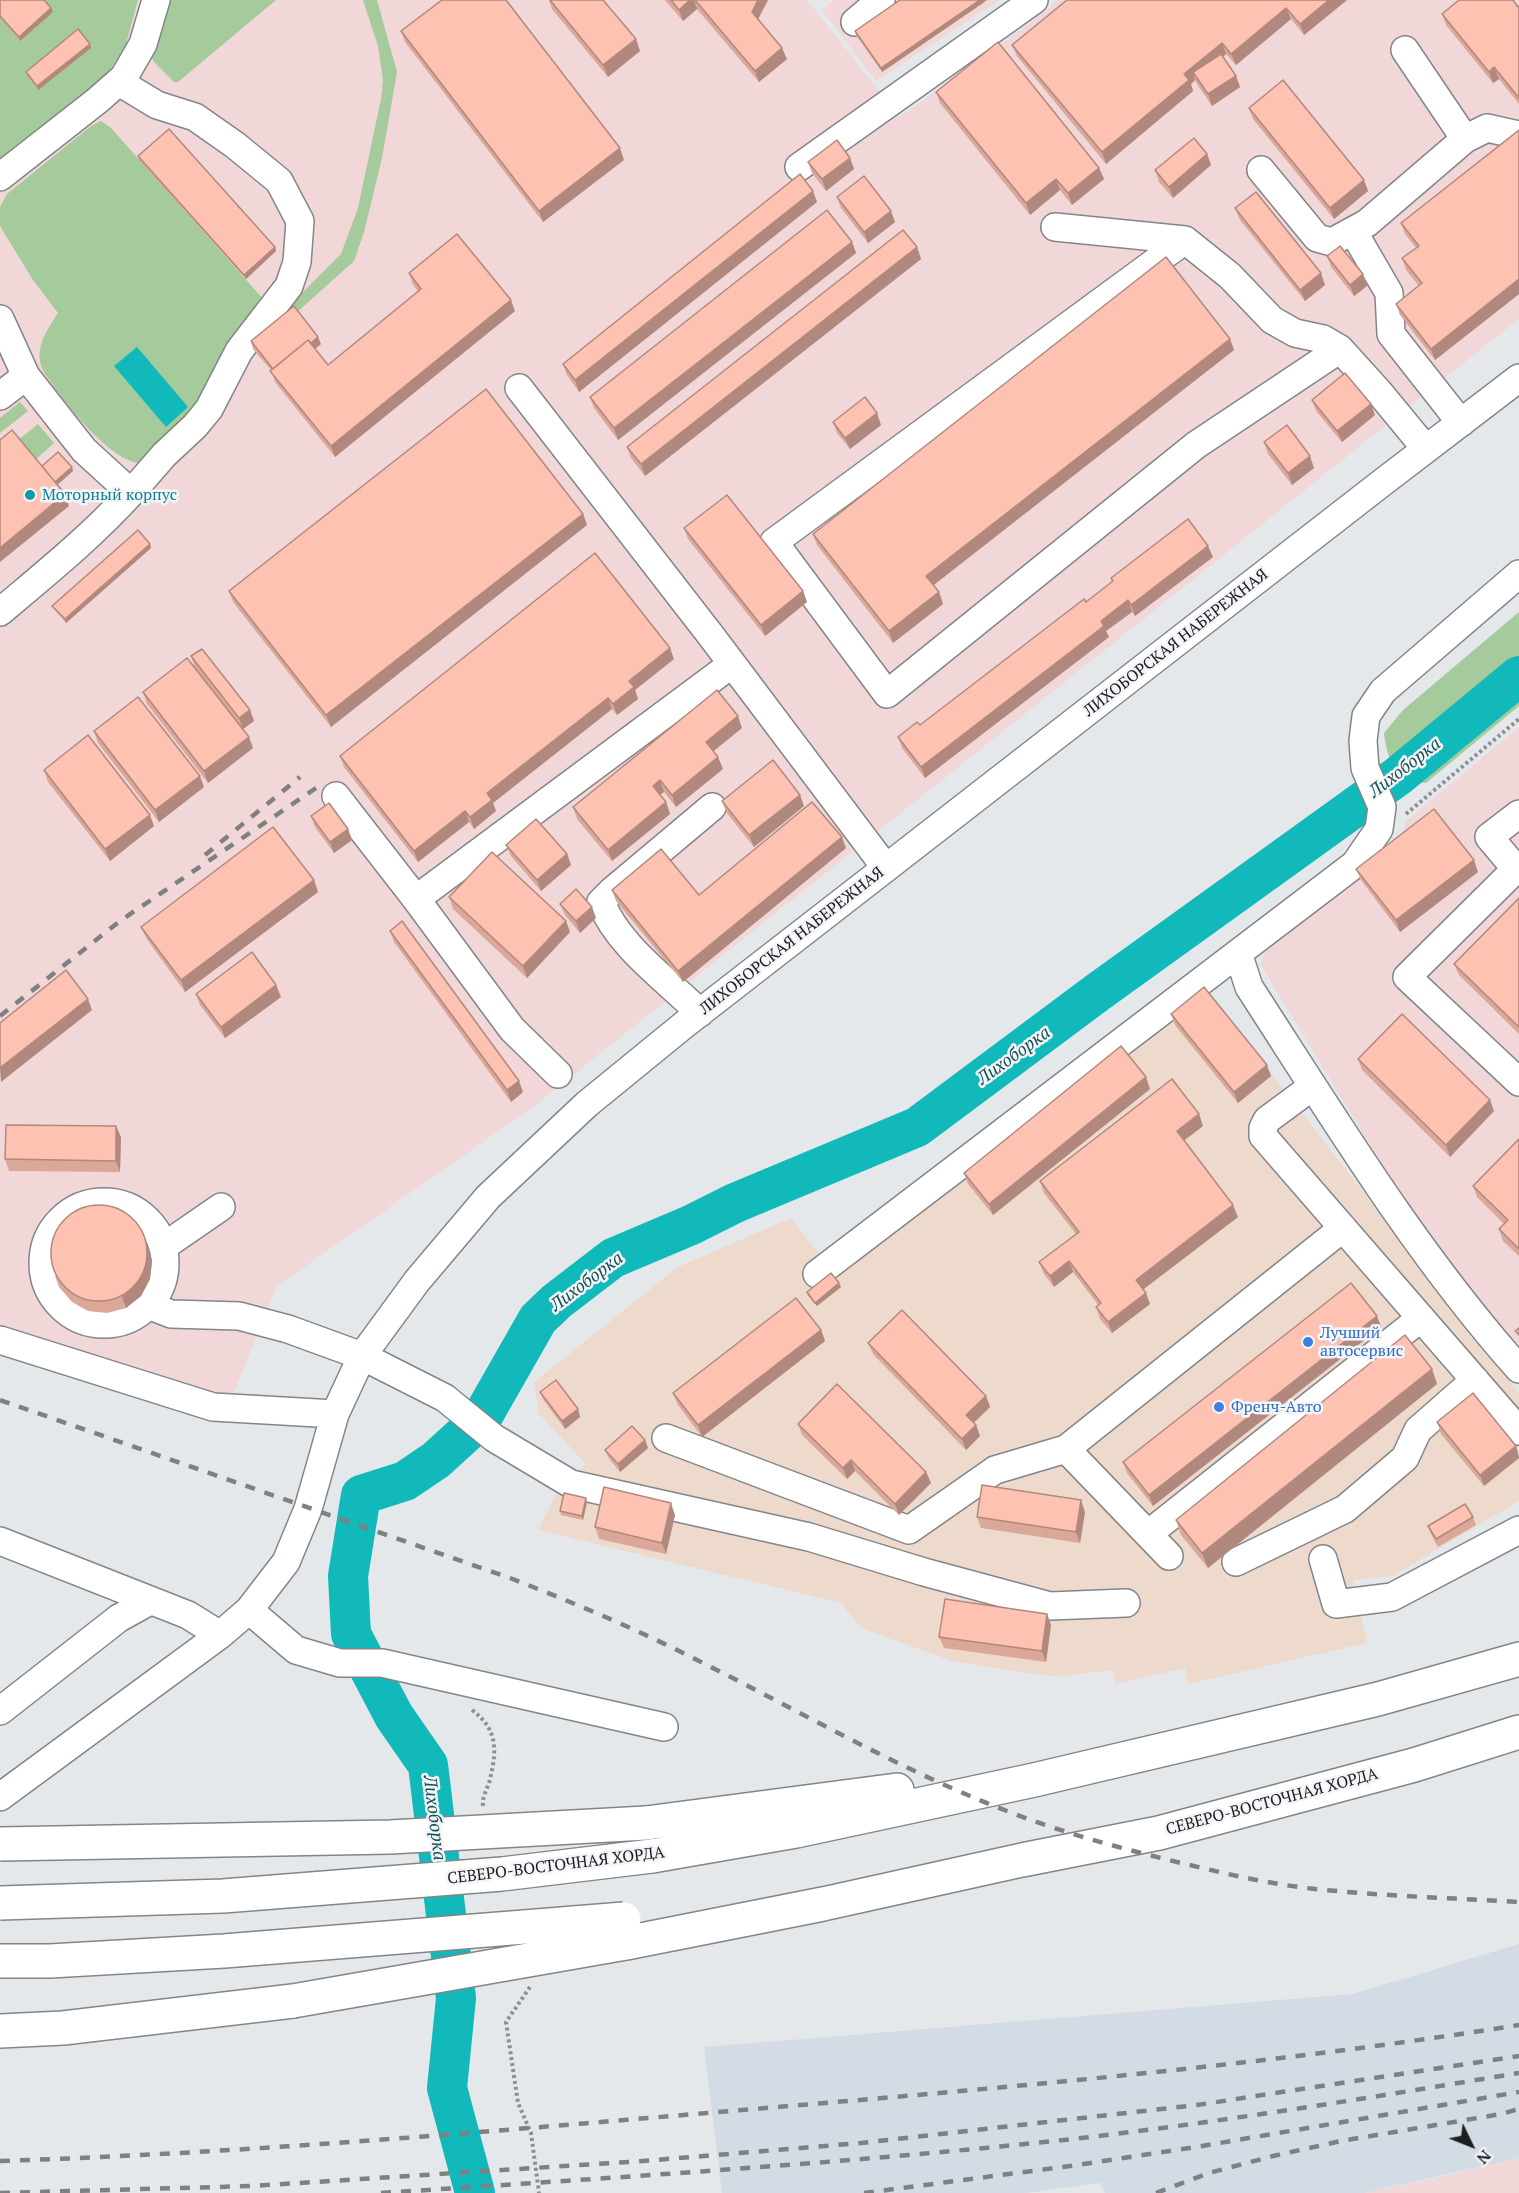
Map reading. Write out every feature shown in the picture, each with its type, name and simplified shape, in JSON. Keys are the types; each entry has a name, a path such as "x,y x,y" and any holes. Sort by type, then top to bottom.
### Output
{"main road":[{"name":"СЕВЕРО-ВОСТОЧНАЯ ХОРДА","path":"0,1904 223,1896 502,1874 652,1856 796,1831 1034,1780 1378,1699 1519,1659"},
{"name":"СЕВЕРО-ВОСТОЧНАЯ ХОРДА","path":"0,2031 63,2028 293,2001 625,1931 1022,1860 1159,1833 1414,1765 1519,1732"},
{"name":"СЕВЕРО-ВОСТОЧНАЯ ХОРДА","path":"0,1844 390,1837 646,1823 885,1791 1034,1780"},
{"name":"СЕВЕРО-ВОСТОЧНАЯ ХОРДА","path":"0,1961 50,1961 625,1931"}],"street":[{"path":"0,177 119,82 135,61 143,44 156,0"},
{"path":"855,22 881,0"},
{"path":"799,167 1034,0"},
{"path":"1405,50 1465,139"},
{"path":"0,612 75,548 131,493 164,454 195,426 209,409 239,351 289,286 297,262 300,221 279,181 235,145 195,117 157,105 119,82"},
{"path":"1261,170 1317,238 1332,242 1367,223 1465,139 1487,128 1519,135"},
{"path":"1055,227 1185,240 1230,276 1272,320 1295,333 1323,339 1340,349 1426,449"},
{"path":"1353,231 1389,293 1391,334 1461,423"},
{"path":"1185,240 774,542 887,694 1196,445 1340,349"},
{"path":"0,319 26,376 84,450 131,493"},
{"path":"0,396 26,376"},
{"name":"ЛИХОБОРСКАЯ НАБЕРЕЖНАЯ","path":"0,1797 220,1635 249,1610 286,1562 308,1509 335,1414 362,1356 417,1281 488,1197 587,1104 886,868 1519,378"},
{"path":"519,388 886,868"},
{"path":"817,1274 1355,864 1380,818 1365,768 1363,741 1366,716 1383,691 1519,574"},
{"path":"416,899 732,664"},
{"path":"336,796 512,1029 558,1074"},
{"path":"700,1013 621,938 601,902 712,807"},
{"path":"1519,814 1489,837 1516,869 1407,977 1519,1082"},
{"path":"1238,953 1249,987 1386,1198 1519,1369"},
{"path":"1313,1086 1267,1120 1263,1128 1263,1136 1519,1431"},
{"path":"91,1203 114,1203 136,1210 153,1226 163,1246 165,1267 160,1287 148,1305 130,1318 108,1324 85,1322 65,1311 50,1293 43,1272 44,1248 53,1228 70,1212 91,1203"},
{"path":"163,1246 221,1207"},
{"path":"666,1438 909,1530 995,1470 1066,1449 1343,1228"},
{"path":"148,1305 171,1314 239,1316 288,1329 362,1356 445,1398 494,1438 572,1484 809,1537 924,1572 1050,1606 1126,1603"},
{"path":"1148,1534 1421,1318"},
{"path":"0,1340 213,1407 335,1414"},
{"path":"1236,1562 1345,1509 1405,1458 1418,1430 1475,1380"},
{"path":"1066,1449 1169,1556"},
{"path":"1323,1559 1336,1604 1392,1597 1519,1530"},
{"path":"0,1541 188,1615 220,1635"},
{"path":"0,1712 119,1618 150,1600"},
{"path":"249,1610 296,1650 340,1663 382,1662 664,1727"}],"path":[{"path":"1380,818 1405,815 1519,719"}],"shaded area":[{"path":"0,0 807,0 900,117 1047,10 1056,0 1519,0 1519,319 533,1107 277,1286 232,1397 0,1329"},
{"path":"834,0 1000,0 876,81 822,10"},
{"path":"1519,727 1519,1347 1418,1224 1260,964 1273,936 1404,831 1405,822"},
{"path":"1206,989 1519,1393 1519,1501 1393,1576 1353,1580 1367,1643 1188,1684 1185,1668 1115,1684 1113,1670 1056,1677 955,1662 861,1628 841,1603 538,1530 557,1492 586,1464 539,1414 534,1382 678,1267 791,1218 835,1275"},
{"path":"1519,1944 1519,2158 1364,2193 1105,2193 1100,2183 1026,2193 722,2193 704,2047 1353,1994"},
{"path":"1519,2158 1519,2193 1364,2193 1432,2179"}],"green space":[{"path":"0,0 138,0 126,44 110,70 85,94 0,163"},
{"path":"163,0 276,0 178,82 174,82 154,62 150,54"},
{"path":"363,0 377,0 397,72 382,158 364,232 354,261 295,314 288,307 341,254 358,208 383,80 378,46"},
{"path":"101,121 111,128 264,300 205,400 144,463 132,461 103,443 75,414 45,374 41,366 40,350 45,335 58,313 33,280 0,226 0,207 7,194 91,126"},
{"path":"20,402 28,411 0,433 0,418"},
{"path":"38,424 54,443 33,462 16,442"},
{"path":"1519,612 1519,706 1426,783 1407,778 1400,773 1391,760 1384,733 1403,710"}],"water":[{"path":"137,347 188,407 166,427 114,366"}],"building":[{"path":"0,0 44,0 51,8 19,37 0,16"},
{"path":"442,0 506,0 620,148 539,211 401,31"},
{"path":"550,0 603,0 636,39 603,65"},
{"path":"671,0 690,0 679,10"},
{"path":"695,0 758,0 752,12 782,48 755,71"},
{"path":"900,0 980,0 881,68 855,31"},
{"path":"1067,0 1329,0 1300,24 1286,8 1231,54 1222,43 1184,74 1189,80 1102,152 1012,45"},
{"path":"1459,0 1513,0 1519,6 1519,98 1494,67 1489,72 1442,14"},
{"path":"78,29 90,44 37,86 26,72"},
{"path":"998,42 1099,168 1068,193 1056,179 1026,203 936,92"},
{"path":"1221,54 1236,76 1208,94 1193,72"},
{"path":"1283,80 1364,180 1330,208 1249,108"},
{"path":"169,129 275,247 244,275 138,156"},
{"path":"1519,130 1519,279 1431,349 1396,304 1422,283 1402,258 1419,246 1401,223"},
{"path":"1194,138 1207,154 1169,187 1155,170"},
{"path":"837,140 850,158 822,179 808,162"},
{"path":"800,174 813,191 575,380 563,364"},
{"path":"864,176 891,211 864,232 837,197"},
{"path":"1256,192 1321,273 1300,290 1235,208"},
{"path":"827,210 852,242 614,428 590,397"},
{"path":"903,230 917,247 641,464 627,447"},
{"path":"457,234 511,300 331,446 270,371 308,340 328,365 421,289 409,273"},
{"path":"1340,246 1363,274 1350,285 1327,256"},
{"path":"1166,257 1230,339 926,576 939,592 889,631 813,534"},
{"path":"294,306 318,337 311,343 308,340 273,369 251,341"},
{"path":"1345,373 1371,404 1337,431 1312,400"},
{"path":"486,389 583,514 326,715 229,591"},
{"path":"865,397 877,413 845,438 833,422"},
{"path":"1287,425 1310,456 1288,473 1264,442"},
{"name":"Моторный корпус","path":"12,430 65,494 0,548 0,440"},
{"path":"58,452 72,467 55,482 42,466"},
{"path":"727,495 803,591 761,625 684,528"},
{"path":"1188,519 1208,546 1131,605 1128,600 1101,621 1104,626 921,767 898,737 917,722 920,725 1084,599 1086,602 1113,581 1111,578"},
{"path":"138,530 150,544 65,619 52,606"},
{"path":"595,553 670,648 629,681 634,687 613,704 608,698 487,793 492,800 470,817 465,811 414,851 340,756"},
{"path":"202,649 250,710 239,718 191,656"},
{"path":"187,658 249,737 204,771 143,692"},
{"path":"717,690 738,716 706,742 718,757 672,795 660,780 653,786 666,802 608,850 573,807"},
{"path":"138,697 200,776 155,810 94,731"},
{"path":"88,735 150,815 105,849 44,770"},
{"path":"773,760 800,795 749,835 722,801"},
{"path":"812,802 842,837 678,971 612,890 661,849 699,895"},
{"path":"329,803 348,829 330,842 311,816"},
{"path":"1434,809 1474,860 1396,920 1356,869"},
{"path":"536,819 567,854 537,880 506,845"},
{"path":"273,827 314,880 181,980 141,927"},
{"path":"492,852 566,921 523,966 449,897"},
{"path":"576,889 592,907 576,921 560,904"},
{"path":"1519,898 1519,1027 1454,964"},
{"path":"402,921 519,1081 507,1090 390,931"},
{"path":"252,952 276,985 221,1027 196,994"},
{"path":"66,970 88,999 0,1068 0,1023"},
{"path":"1204,987 1267,1065 1234,1092 1171,1014"},
{"path":"1402,1014 1490,1100 1446,1145 1358,1059"},
{"path":"1121,1046 1146,1077 989,1204 964,1173"},
{"path":"1172,1079 1199,1114 1177,1131 1233,1205 1136,1280 1146,1293 1108,1322 1096,1307 1101,1303 1069,1261 1050,1276 1039,1262 1079,1232 1040,1181"},
{"path":"6,1125 116,1126 116,1161 5,1159"},
{"path":"1519,1139 1519,1249 1499,1229 1508,1220 1473,1186"},
{"path":"90,1205 108,1205 126,1213 139,1226 147,1244 144,1272 126,1293 108,1301 90,1301 72,1293 59,1280 51,1262 51,1244 59,1226 72,1213"},
{"path":"831,1273 839,1283 815,1303 807,1292"},
{"path":"1351,1283 1377,1316 1149,1495 1123,1462"},
{"path":"796,1298 821,1330 698,1425 673,1393"},
{"path":"902,1310 986,1396 966,1415 976,1425 962,1439 868,1343"},
{"path":"1405,1335 1432,1369 1202,1553 1176,1520"},
{"path":"556,1380 578,1409 562,1421 540,1392"},
{"path":"837,1384 926,1472 895,1504 851,1460 843,1468 798,1424"},
{"path":"1473,1393 1516,1446 1480,1475 1437,1422"},
{"path":"632,1426 645,1440 618,1464 605,1450"},
{"path":"982,1485 1081,1500 1076,1532 977,1517"},
{"path":"604,1487 671,1503 662,1543 595,1527"},
{"path":"564,1493 586,1498 582,1516 560,1511"},
{"path":"1465,1504 1473,1517 1436,1539 1428,1526"},
{"path":"945,1599 1047,1614 1042,1651 939,1637"}],"waterway":[{"name":"Лихоборка","path":"475,2193 447,2088 456,1998 428,1765 394,1716 351,1634 348,1576 361,1495 405,1481 436,1460 481,1419 538,1319 557,1301 613,1258 691,1225 735,1203 917,1127 1098,992 1398,776 1519,676"}],"railway":[{"path":"205,855 300,777"},
{"path":"0,1016 120,921 316,788"},
{"path":"0,1400 554,1595 662,1643 924,1776 1049,1826 1156,1857 1280,1884 1366,1893 1519,1902"},
{"path":"0,2161 186,2153 371,2140 937,2093 1228,2064 1422,2040 1519,2025"},
{"path":"0,2193 252,2186 643,2161 861,2143 1197,2105 1519,2056"},
{"path":"381,2193 637,2176 979,2149 1235,2118 1519,2073"},
{"path":"864,2193 1202,2146 1519,2092"},
{"path":"1156,2193 1209,2173 1273,2156 1341,2141 1519,2109"}],"place":[{"name":"Моторный корпус","path":"30,495"},
{"name":"Лучший автосервис","path":"1308,1342"},
{"name":"Френч-Авто","path":"1219,1407"}]}
